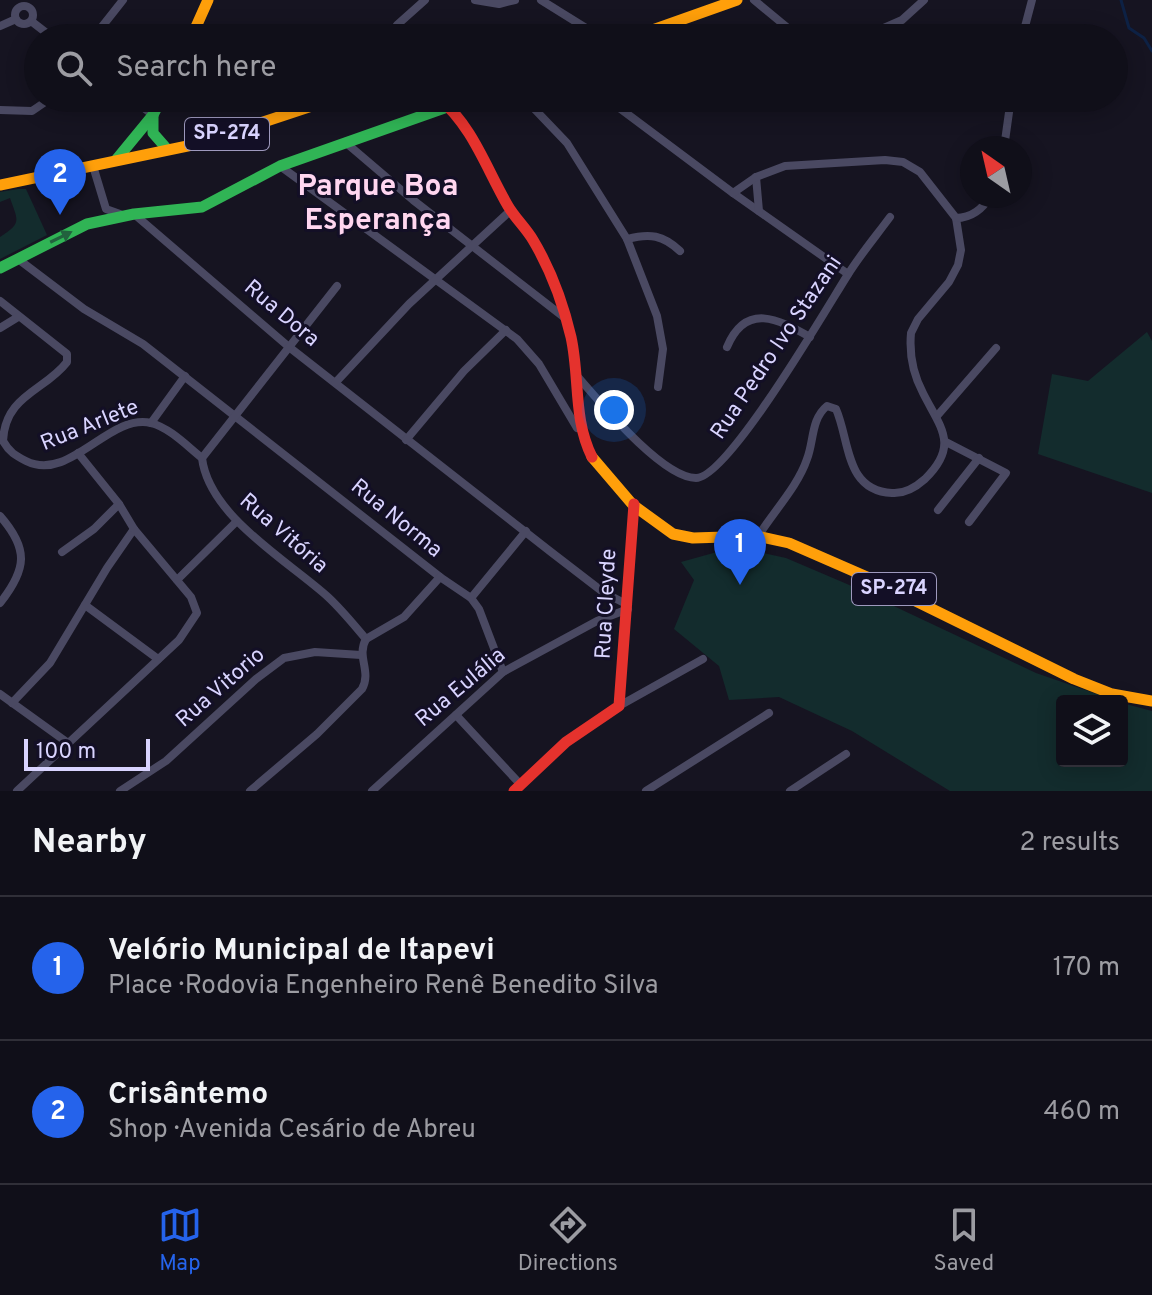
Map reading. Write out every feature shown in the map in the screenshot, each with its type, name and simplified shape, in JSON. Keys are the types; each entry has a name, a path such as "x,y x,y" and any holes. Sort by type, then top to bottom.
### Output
{"main road":[{"path":"197,24 208,0"},
{"path":"669,24 737,0"},
{"path":"116,160 155,112"},
{"name":"SP-274","path":"0,185 197,144 294,112"},
{"path":"0,268 92,223 130,215 202,207 280,166 432,112"},
{"name":"SP-274","path":"456,112 510,211 545,262 561,299 577,376 576,396 582,436 598,466 650,520 683,538 759,535 804,549 885,584 1007,649 1091,686 1130,699 1152,701"},
{"path":"153,115 153,133 167,149"},
{"name":"Rua Cleyde","path":"619,706 634,504"},
{"path":"517,788 566,742 619,706"}],"street":[{"path":"10,0 18,8 30,8 33,13 31,21"},
{"path":"104,24 123,0"},
{"path":"398,24 425,0"},
{"path":"475,0 499,4 515,0"},
{"path":"541,0 580,24"},
{"path":"754,0 783,24"},
{"path":"893,24 924,0"},
{"path":"1026,24 1032,0"},
{"path":"16,19 18,8"},
{"path":"16,19 23,24 31,21"},
{"path":"0,26 16,19"},
{"path":"31,21 35,24"},
{"path":"0,110 24,111"},
{"path":"149,112 153,115"},
{"path":"537,112 567,143 627,239 643,273 663,349 658,387"},
{"path":"625,112 848,274"},
{"path":"1006,136 1009,112"},
{"path":"345,142 404,193 566,318"},
{"path":"733,193 756,177 785,166 877,160 903,162 920,172 956,218 961,235 958,265 911,333 911,360 915,376 937,416 946,442 935,468 918,485 899,494 876,490 857,476 849,458 839,416 836,409 827,406 818,415 807,459 759,535"},
{"path":"93,166 106,209"},
{"path":"280,166 506,330 539,364 582,436"},
{"path":"756,177 759,211"},
{"path":"956,218 969,216 978,208"},
{"path":"106,209 130,215"},
{"path":"92,223 106,209"},
{"path":"336,382 434,280 510,211"},
{"name":"Rua Dora","path":"130,215 406,440 603,592 628,607"},
{"name":"Rua Pedro Ivo Stazani","path":"577,376 620,425 652,454 680,474 692,479 705,477 731,452 810,337 848,274 890,217"},
{"path":"627,239 653,235 663,237 680,251"},
{"path":"18,259 84,309 143,344 185,376"},
{"path":"151,423 202,458 337,286"},
{"name":"Rua Arlete","path":"0,301 67,354 67,362 62,369 35,388 6,422 3,441 14,455 35,465 46,467 57,464 111,433 140,422 151,423 185,376"},
{"path":"0,328 18,317"},
{"path":"727,347 743,324 762,317 785,323 810,337"},
{"path":"406,440 464,371 506,330"},
{"path":"937,416 996,348"},
{"name":"Rua Norma","path":"185,376 440,577 471,598 485,621 503,672"},
{"path":"946,442 1004,470 1006,476 969,522"},
{"path":"17,791 188,630 197,613 191,597 134,529 119,504 78,453"},
{"path":"0,455 14,455"},
{"name":"Rua Vitória","path":"202,458 207,484 237,521 329,598 366,639"},
{"path":"938,510 979,458"},
{"path":"62,552 94,529 119,504"},
{"path":"0,516 16,537 22,549 23,562 0,603"},
{"path":"177,580 237,521"},
{"path":"12,703 50,663 134,529"},
{"path":"471,598 526,531"},
{"path":"250,791 317,734 362,689 367,681 361,655 366,639 404,617 440,577"},
{"path":"85,605 158,659"},
{"name":"Rua Eulália","path":"372,791 503,672 628,607"},
{"name":"Rua Vitorio","path":"120,791 166,761 264,672 284,658 315,652 361,655"},
{"path":"619,706 703,659"},
{"path":"0,694 68,743"},
{"path":"646,791 769,713"},
{"path":"456,715 517,788"},
{"path":"790,791 846,754"}],"green space":[{"path":"26,189 47,235 0,259 0,237 16,221 10,198 0,202 0,192"},
{"path":"1147,332 1152,341 1152,493 1038,454 1052,374 1088,381"},
{"path":"735,547 786,558 1036,673 1100,695 1056,695 1056,767 1128,767 1128,705 1152,711 1152,791 950,791 852,731 779,697 729,700 719,666 674,629 694,580 681,562"}],"waterway":[{"path":"1121,0 1128,24"},
{"path":"1128,24 1144,38 1152,51"}],"traffic: fast":[{"path":"116,160 155,112"},
{"path":"0,268 87,224 134,214 202,207 280,166 433,112"},
{"path":"153,115 153,133 167,149"}],"traffic: slow":[{"path":"197,24 208,0"},
{"path":"669,24 737,0"},
{"path":"0,185 197,144 294,112"},
{"path":"592,457 633,505 673,534 693,538 757,536 789,543 867,577 1074,679 1112,694 1152,701"}],"traffic: jam":[{"path":"453,112 470,135 508,206 533,240 551,275 571,337 579,413 592,457"},
{"path":"514,791 566,742 619,706 634,504"}],"place":[{"name":"Crisântemo","path":"60,215"},
{"name":"Velório Municipal de Itapevi","path":"740,585"}],"district":[{"name":"Parque Boa Esperança","path":"378,204"}]}
